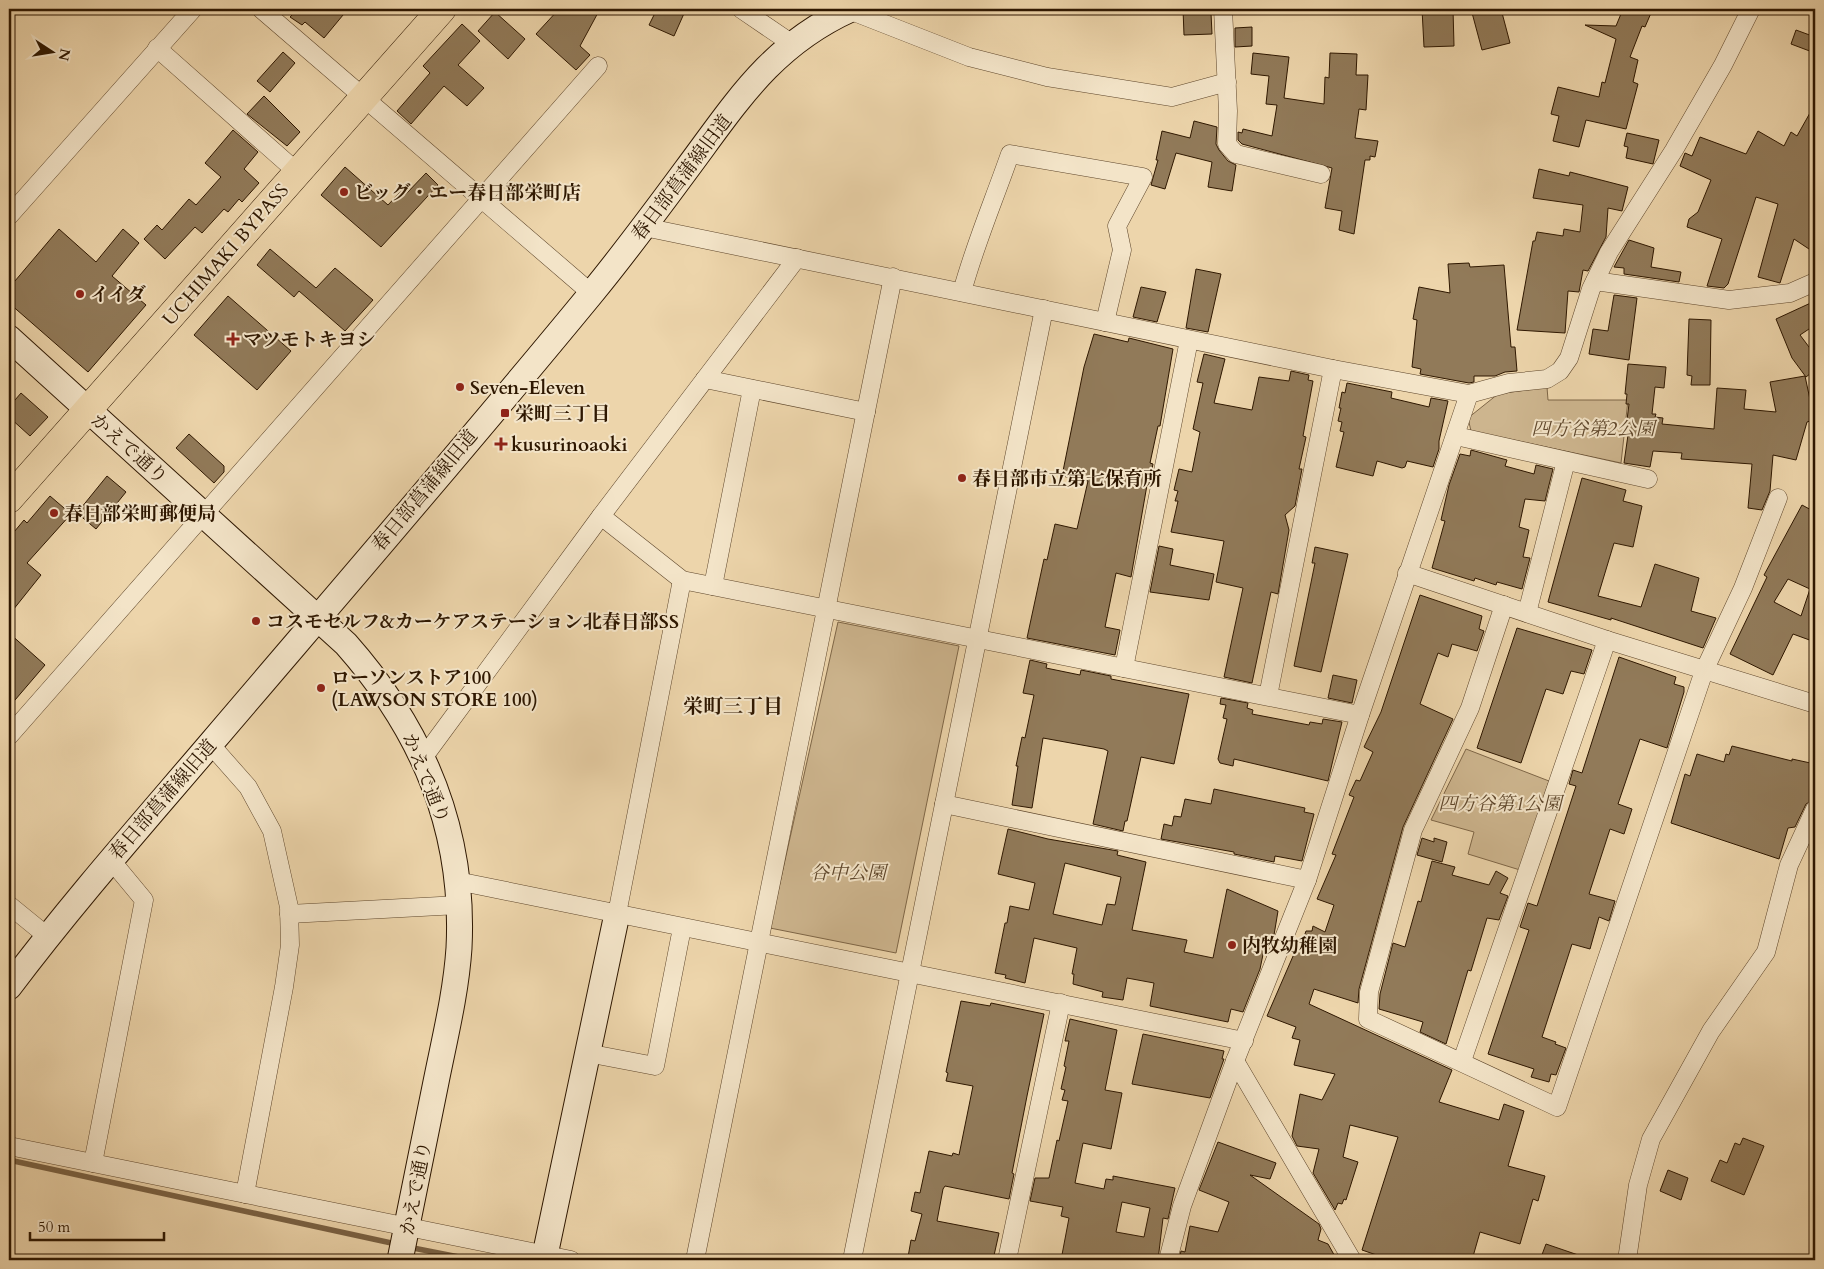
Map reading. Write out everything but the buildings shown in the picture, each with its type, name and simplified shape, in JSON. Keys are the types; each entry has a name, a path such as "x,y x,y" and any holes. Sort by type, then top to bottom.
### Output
{"main road":[{"name":"UCHIMAKI BYPASS","path":"9,499 442,9"}],"street":[{"path":"9,216 193,9"},
{"path":"261,9 365,96 591,293"},
{"path":"741,9 791,43"},
{"path":"850,9 969,57 1047,77 1172,97 1227,82"},
{"name":"春日部菖蒲線旧道","path":"9,987 47,936 110,859 318,617 591,293 644,227 743,94 791,43 824,21 850,9"},
{"path":"1223,9 1227,82 1227,144 1236,154 1321,174"},
{"path":"644,227 893,277 1189,340 1469,394 1509,383 1547,379 1560,371 1569,358 1595,281 1609,252 1674,150 1751,9"},
{"path":"157,48 297,172"},
{"path":"9,736 598,66"},
{"path":"962,292 975,245 989,213 1010,154 1143,177 1117,226 1122,250 1105,322"},
{"path":"423,758 602,516 797,258"},
{"path":"695,1260 757,943 827,609 893,277"},
{"path":"1595,281 1729,300 1790,294 1815,282"},
{"path":"852,1260 1044,309"},
{"name":"かえで通り","path":"9,338 318,617 371,672 393,703 423,758 447,822 458,881 459,948 454,995 400,1260"},
{"path":"1124,668 1189,340"},
{"path":"1268,696 1333,369"},
{"path":"705,379 866,412"},
{"path":"713,586 752,389"},
{"path":"1168,1260 1182,1206 1234,1062 1307,880 1407,573 1469,394"},
{"path":"1456,436 1648,479"},
{"path":"1527,613 1566,460"},
{"path":"1504,605 1470,708 1413,830 1369,992 1368,1019 1558,1107 1704,671 1743,588 1778,498"},
{"path":"602,516 682,580 1360,715"},
{"path":"1407,573 1607,640 1815,704"},
{"path":"545,1255 617,914 682,580"},
{"path":"1462,1061 1607,640"},
{"path":"210,744 248,787 272,831 289,914 290,945 284,987 245,1194"},
{"path":"944,804 1307,880"},
{"path":"1627,1260 1638,1185 1651,1140 1711,1031 1766,952 1789,866 1815,809"},
{"path":"93,1163 144,900 110,859"},
{"path":"458,881 1244,1041"},
{"path":"9,905 47,936"},
{"path":"289,914 459,905"},
{"path":"587,1053 655,1066 682,928"},
{"path":"1007,1260 1061,1003"},
{"path":"1234,1062 1352,1260"},
{"path":"9,1146 571,1260"}],"green space":[{"name":"四方谷第2公園","path":"1547,387 1548,400 1628,400 1621,463 1471,431 1468,418 1498,394"},
{"name":"谷中公園","path":"838,622 959,646 896,953 770,928"},
{"name":"四方谷第1公園","path":"1466,749 1549,781 1520,870 1468,854 1474,832 1431,820"}],"waterway":[{"path":"9,1160 396,1244"},
{"path":"408,1247 474,1260"}],"place":[{"name":"ビッグ・エー春日部栄町店","path":"344,192"},
{"name":"イイダ","path":"80,294"},
{"name":"マツモトキヨシ","path":"233,339"},
{"name":"Seven-Eleven","path":"460,387"},
{"name":"栄町三丁目","path":"505,413"},
{"name":"kusurinoaoki","path":"501,444"},
{"name":"春日部市立第七保育所","path":"962,478"},
{"name":"春日部栄町郵便局","path":"54,513"},
{"name":"コスモセルフ&カーケアステーション北春日部SS","path":"256,621"},
{"name":"ローソンストア100 (LAWSON STORE 100)","path":"321,688"},
{"name":"内牧幼稚園","path":"1232,945"}],"district":[{"name":"栄町三丁目","path":"733,706"}]}
